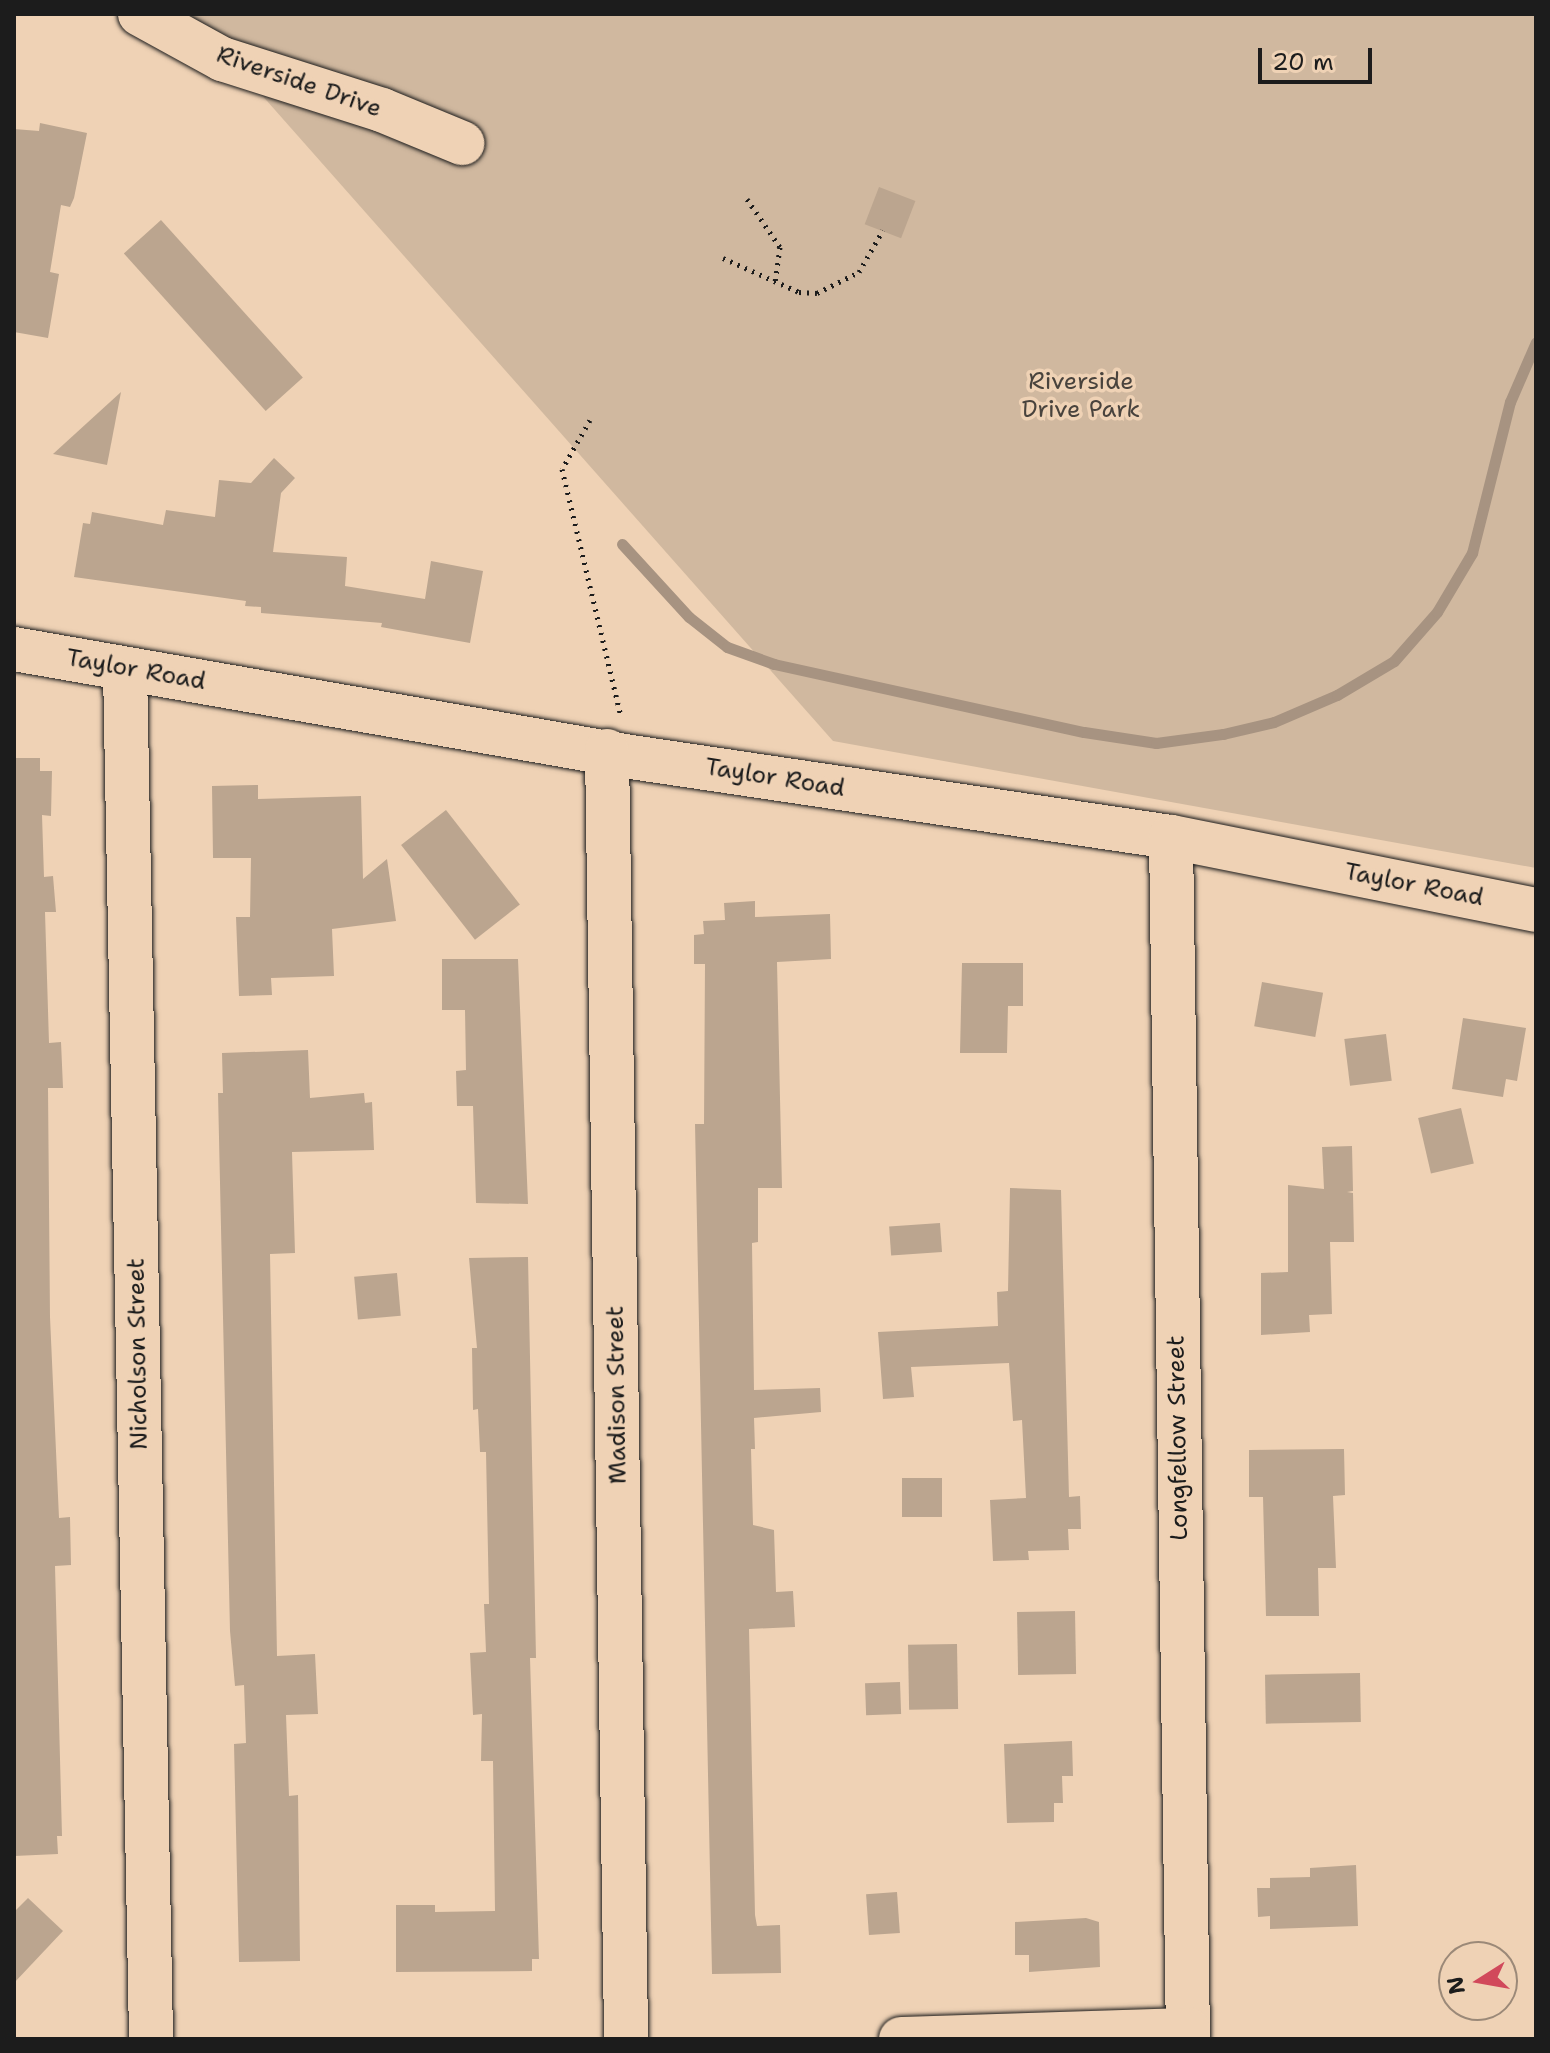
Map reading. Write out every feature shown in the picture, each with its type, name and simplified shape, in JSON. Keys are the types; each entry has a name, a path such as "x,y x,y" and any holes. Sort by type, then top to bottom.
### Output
{"street":[{"name":"Riverside Drive","path":"140,14 222,59 382,110 462,143"},
{"name":"Taylor Road","path":"14,649 619,754 1171,837 1536,910"},
{"name":"Nicholson Street","path":"125,669 151,2039"},
{"name":"Madison Street","path":"619,754 626,2039"},
{"name":"Longfellow Street","path":"1171,837 1168,894 1188,2035"},
{"path":"901,2039 1188,2035"}],"path":[{"path":"747,199 780,247 775,282"},
{"path":"723,258 799,292 841,284 859,272 883,230"},
{"path":"590,420 562,469 619,754"}],"green space":[{"name":"Riverside Drive Park","path":"190,14 1536,14 1536,868 833,741"}],"building":[{"path":"40,123 87,133 74,198 70,207 61,205 50,272 59,274 48,338 14,332 14,129 39,131"},
{"path":"879,187 915,201 901,238 865,224"},
{"path":"161,220 303,378 266,411 124,253"},
{"path":"121,392 107,465 53,454"},
{"path":"274,458 295,478 281,493 273,552 347,557 345,586 425,599 431,561 483,571 470,643 381,627 382,623 261,613 261,607 245,606 246,601 74,577 83,523 90,524 92,512 163,525 166,510 215,517 219,480 251,483"},
{"path":"14,758 40,758 40,771 52,771 51,816 42,815 44,877 53,876 56,912 45,912 49,1043 61,1042 63,1088 48,1088 50,1317 59,1518 70,1517 71,1565 55,1566 62,1836 57,1836 58,1854 14,1856"},
{"path":"258,785 258,799 361,796 363,879 387,859 396,921 332,929 334,976 271,978 272,995 239,996 236,917 250,917 251,858 213,858 212,786"},
{"path":"446,810 520,905 475,940 401,845"},
{"path":"755,901 755,917 830,914 831,959 777,962 782,1188 758,1188 758,1242 752,1243 754,1390 820,1388 821,1412 754,1418 755,1449 751,1449 753,1525 774,1530 776,1592 793,1591 795,1627 749,1629 755,1915 757,1926 780,1925 781,1973 712,1974 695,1124 704,1124 705,964 694,964 694,935 704,934 703,921 725,920 724,903"},
{"path":"442,959 518,959 528,1204 476,1203 473,1106 457,1106 456,1071 466,1070 465,1010 442,1010"},
{"path":"962,963 1023,963 1023,1006 1008,1006 1007,1053 960,1053"},
{"path":"1262,982 1323,993 1315,1037 1254,1026"},
{"path":"1463,1018 1526,1028 1517,1081 1506,1079 1503,1097 1452,1089"},
{"path":"1386,1034 1392,1081 1350,1086 1344,1039"},
{"path":"308,1050 310,1098 364,1093 365,1103 372,1102 374,1150 292,1152 295,1253 270,1254 277,1656 315,1654 318,1714 286,1715 289,1796 298,1795 300,1961 239,1962 234,1744 246,1743 244,1685 235,1686 230,1631 218,1093 223,1093 222,1053"},
{"path":"1461,1108 1474,1164 1431,1173 1418,1118"},
{"path":"1352,1146 1353,1191 1347,1192 1353,1193 1354,1242 1330,1242 1332,1314 1309,1315 1310,1332 1261,1335 1261,1273 1288,1272 1288,1185 1324,1189 1322,1147"},
{"path":"1010,1188 1061,1190 1069,1497 1080,1496 1081,1529 1068,1529 1069,1550 1028,1551 1029,1560 993,1561 990,1500 1026,1498 1022,1420 1013,1421 1009,1363 911,1367 914,1397 883,1399 878,1332 998,1326 997,1292 1008,1291"},
{"path":"940,1223 942,1252 891,1255 889,1227"},
{"path":"528,1257 536,1658 530,1658 539,1959 532,1959 532,1971 396,1972 396,1905 435,1905 435,1912 495,1911 493,1761 481,1761 482,1714 473,1715 470,1653 486,1652 484,1604 489,1604 486,1452 480,1452 478,1409 473,1410 472,1348 477,1348 469,1258"},
{"path":"397,1273 401,1316 358,1320 354,1277"},
{"path":"1344,1449 1345,1495 1333,1496 1336,1568 1318,1568 1319,1616 1266,1616 1263,1497 1249,1497 1249,1450"},
{"path":"902,1478 942,1478 942,1517 902,1517"},
{"path":"1075,1611 1076,1674 1018,1675 1017,1612"},
{"path":"957,1644 958,1709 909,1710 908,1645"},
{"path":"1360,1673 1361,1722 1266,1724 1265,1675"},
{"path":"900,1682 901,1714 866,1715 865,1683"},
{"path":"1072,1741 1073,1776 1062,1776 1063,1803 1054,1803 1054,1822 1007,1823 1004,1744"},
{"path":"1356,1865 1358,1926 1270,1929 1270,1916 1258,1917 1257,1888 1270,1888 1270,1878 1310,1877 1310,1868"},
{"path":"897,1892 900,1933 869,1935 866,1894"},
{"path":"28,1898 63,1931 14,1983 14,1912"},
{"path":"1086,1918 1099,1922 1100,1967 1029,1972 1029,1955 1015,1955 1015,1922"}],"waterway":[{"path":"622,544 689,617 727,647 774,664 1084,732 1156,743 1223,734 1274,722 1337,695 1394,661 1437,612 1472,553 1510,402 1536,342"}]}
